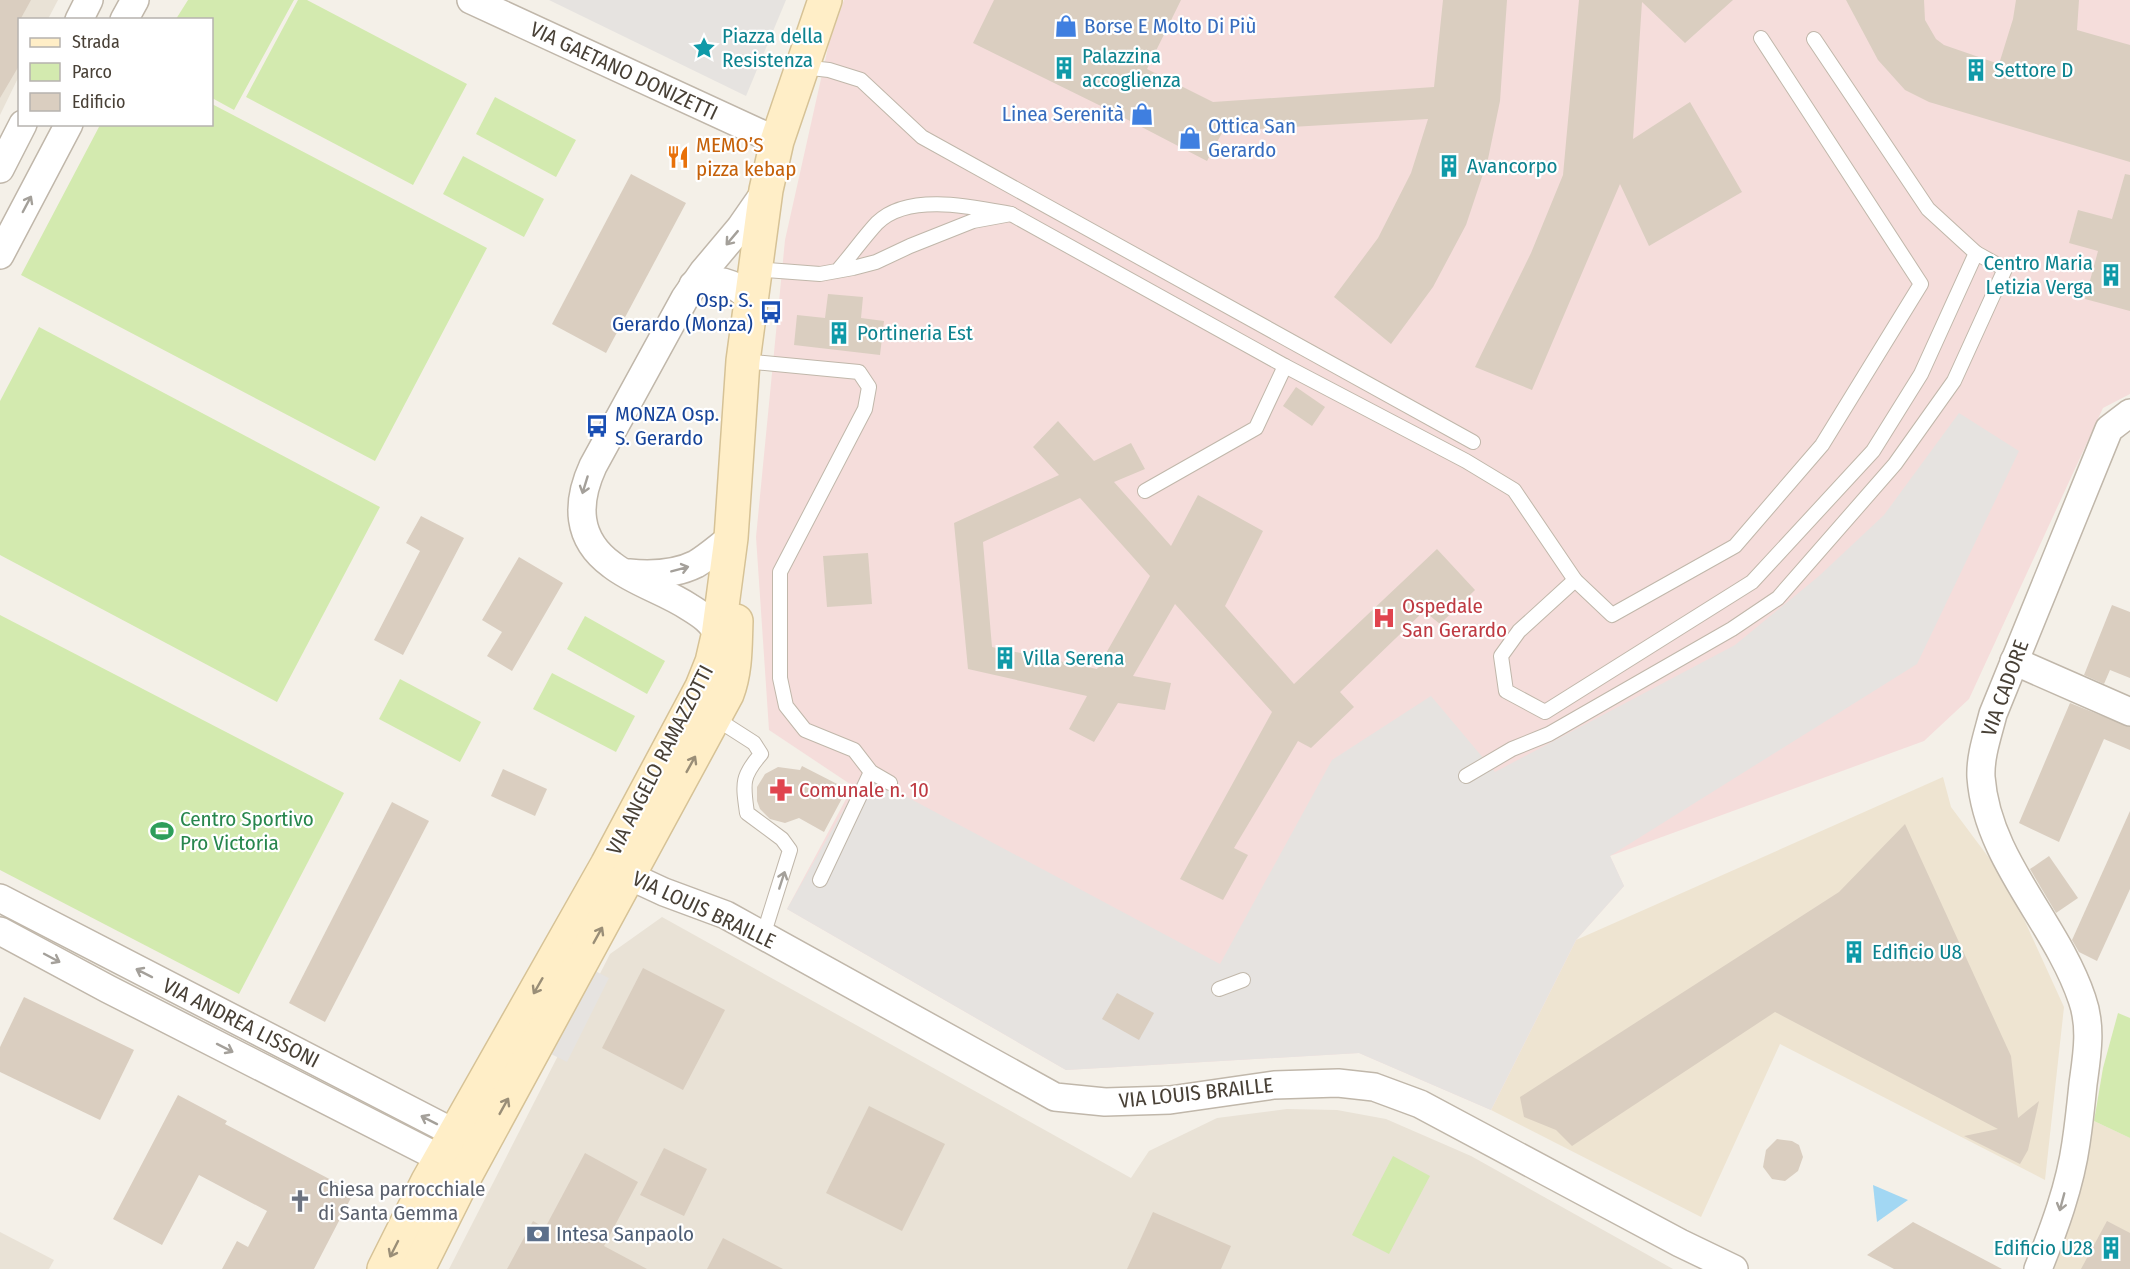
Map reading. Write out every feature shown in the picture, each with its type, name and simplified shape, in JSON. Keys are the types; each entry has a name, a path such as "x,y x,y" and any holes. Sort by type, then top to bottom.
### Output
{"street":[{"path":"80,18 89,0"},
{"path":"125,18 135,0"},
{"name":"VIA GAETANO DONIZETTI","path":"471,0 777,141"},
{"path":"622,572 662,573 680,569 695,564 731,538 743,361 766,190 777,141 825,0"},
{"path":"0,169 22,126"},
{"path":"0,255 68,126"},
{"path":"718,636 715,627 705,617 670,595 622,572 603,558 584,528 581,516 583,491 593,466 693,285 740,228 766,190"},
{"path":"693,285 706,280 720,281 741,290 753,284"},
{"name":"VIA CADORE","path":"2038,1269 2061,1206 2076,1145 2088,1045 2088,1026 2083,999 2061,950 2007,858 1989,820 1981,775 1993,714 2109,429 2130,413"},
{"name":"VIA ANGELO RAMAZZOTTI","path":"618,871 712,662 718,636 731,538"},
{"name":"VIA ANGELO RAMAZZOTTI","path":"384,1269 461,1153 618,871 715,718 732,681 735,664 736,614 731,538"},
{"path":"2014,661 2130,712"},
{"name":"VIA LOUIS BRAILLE","path":"618,871 664,892 726,915 1055,1097 1116,1102 1170,1100 1274,1085 1338,1083 1374,1087 1420,1104 1680,1243 1734,1269"},
{"name":"VIA ANDREA LISSONI","path":"0,898 461,1153"},
{"name":"VIA ANDREA LISSONI","path":"0,931 108,989 461,1153"},
{"name":"VIA ANGELO RAMAZZOTTI","path":"418,1269 461,1153"}],"lane":[{"path":"839,269 879,221 904,208 961,204 1011,214 1284,366 1466,461 1514,490 1575,580 1612,615 1735,546 1822,445 1921,284 1761,38"},
{"path":"1466,776 1512,749 1549,734 1732,629 1778,598 1895,464 1954,381 2005,269 1976,253 1928,209 1814,39"},
{"path":"802,67 829,70 861,80 922,137 1068,220 1473,442"},
{"path":"753,284 820,274 876,262 973,221 1011,214"},
{"path":"1575,580 1519,631 1501,657 1506,691 1545,712 1752,582 1873,452 1921,374 1976,253"},
{"path":"743,361 859,372 869,387 865,409 780,572 780,678 786,706 805,730 854,750 871,772 890,783"},
{"path":"1145,491 1256,428 1284,366"},
{"path":"715,718 754,743 761,754 747,770 743,787 747,813 782,839 790,850 763,936"},
{"path":"820,880 871,772"},
{"path":"1219,989 1243,980"}],"shaded area":[{"path":"0,0 58,0 49,18 18,18 18,78 0,115"},
{"name":"Piazza della Resistenza","path":"549,0 786,0 746,96"},
{"name":"Ospedale San Gerardo","path":"844,0 2130,0 2130,394 2103,408 1969,699 1924,741 1610,856 1624,886 1576,940 1491,1110 1359,1053 1066,1070 787,909 853,786 769,730 756,537 785,240 829,43"},
{"path":"1959,413 2019,451 1917,664 1610,856 1624,886 1576,940 1491,1110 1359,1053 1066,1070 787,909 864,774 1220,964 1332,760 1431,696 1495,772 1735,645 1819,576 1884,515"},
{"path":"1943,777 1951,807 2007,882 2064,1007 2045,1180 1780,1044 1701,1217 1491,1110 1576,940"},
{"path":"662,917 1131,1178 1149,1151 1217,1118 1287,1109 1337,1110 1386,1119 1471,1156 1673,1269 449,1269 610,954"},
{"path":"593,970 609,978 567,1062 551,1054"},
{"path":"2094,1121 2130,1138 2130,1269 2054,1269"},
{"path":"0,1232 54,1260 49,1269 0,1269"}],"green space":[{"path":"188,0 294,0 234,110 213,99 213,18 177,18"},
{"path":"298,0 307,0 467,84 413,185 246,97"},
{"path":"495,97 576,140 556,177 476,134"},
{"path":"213,105 487,248 375,461 21,275 99,126 213,126"},
{"path":"463,156 544,199 524,237 443,194"},
{"path":"39,327 380,507 277,702 0,555 0,401"},
{"name":"Centro Sportivo Pro Victoria","path":"0,615 344,793 239,994 0,870"},
{"path":"585,616 665,661 647,694 567,649"},
{"path":"552,673 635,716 616,752 533,709"},
{"path":"400,679 481,722 460,762 379,719"},
{"path":"2118,1013 2130,1018 2130,1138 2094,1121 2103,1068"},
{"path":"1393,1156 1430,1176 1389,1254 1352,1235"}],"water":[{"path":"1873,1185 1908,1200 1877,1222"}],"building":[{"path":"0,0 31,0 21,18 18,18 18,67 0,98"},
{"path":"994,0 1181,0 1147,69 1213,102 1434,87 1443,0 1507,0 1500,101 1488,159 1466,225 1433,287 1391,344 1334,297 1378,238 1411,173 1428,119 1223,131 1207,161 973,43"},
{"path":"1579,0 1733,0 1685,43 1642,2 1633,139 1690,102 1742,192 1649,246 1620,184 1532,390 1475,367 1531,253 1563,175"},
{"name":"Settore D","path":"1846,0 1924,0 1925,20 1936,39 1944,45 1999,64 2013,19 2016,0 2079,0 2077,30 2130,45 2130,162 1929,102 1905,90 1878,60"},
{"path":"631,174 686,203 606,353 552,324"},
{"name":"Centro Maria Letizia Verga","path":"2125,174 2130,175 2130,311 2085,299 2098,251 2069,243 2078,210 2112,219"},
{"name":"Portineria Est","path":"828,294 863,297 861,318 884,321 880,355 794,345 797,315 825,318"},
{"path":"1296,387 1325,407 1312,426 1283,406"},
{"name":"Villa Serena","path":"1058,421 1094,461 1131,443 1145,469 1114,482 1171,546 1198,495 1263,531 1225,606 1294,684 1437,549 1475,590 1440,624 1424,611 1340,692 1354,707 1311,748 1298,741 1234,848 1248,855 1223,900 1180,879 1272,712 1175,604 1133,676 1171,683 1165,710 1118,703 1094,742 1069,729 1087,696 968,669 954,523 1059,475 1033,447","holes":["1080,498 1150,576 1097,669 992,647 983,542"]},
{"path":"421,516 464,538 403,655 374,640 420,551 406,543"},
{"path":"868,553 872,604 827,607 823,556"},
{"path":"519,557 563,583 512,671 487,656 502,632 482,620"},
{"path":"2112,605 2130,612 2130,678 2110,670 2104,684 2084,675"},
{"path":"2070,703 2130,727 2130,750 2104,739 2059,842 2019,823"},
{"path":"802,766 847,789 824,832 799,818 785,823 770,819 760,809 757,801 757,787 765,774 778,767 800,770"},
{"path":"503,769 547,789 535,816 491,796"},
{"path":"392,802 429,821 325,1022 289,1003"},
{"path":"2130,811 2130,889 2097,961 2079,952 2072,940"},
{"name":"Edificio U8","path":"1905,824 2011,1056 2018,1118 2039,1101 2028,1150 2020,1164 1964,1136 1998,1129 1775,1012 1572,1146 1556,1130 1524,1117 1520,1097 1839,892"},
{"path":"2049,856 2078,898 2056,913 2030,869"},
{"path":"643,968 725,1010 683,1090 602,1048"},
{"path":"1117,993 1154,1013 1139,1040 1102,1019"},
{"path":"24,997 134,1050 100,1120 0,1072 0,1047"},
{"path":"178,1095 227,1121 225,1124 354,1192 314,1269 222,1269 237,1241 248,1247 267,1211 199,1175 162,1245 113,1219"},
{"path":"869,1106 945,1144 902,1231 826,1193"},
{"path":"1777,1139 1792,1141 1799,1145 1803,1157 1798,1171 1785,1181 1772,1179 1763,1167 1766,1150"},
{"path":"664,1148 707,1169 684,1216 640,1195"},
{"path":"585,1153 638,1182 604,1246 647,1269 507,1269 533,1221 545,1228"},
{"path":"1153,1212 1231,1246 1221,1269 1127,1269"},
{"name":"Edificio U28","path":"2107,1221 2130,1233 2130,1269 2081,1269"},
{"path":"1913,1222 2002,1269 1894,1269 1867,1255"},
{"path":"723,1238 783,1269 707,1269"}],"place":[{"name":"Borse E Molto Di Più","path":"1066,26"},
{"name":"Piazza della Resistenza","path":"704,48"},
{"name":"Palazzina accoglienza","path":"1064,68"},
{"name":"Settore D","path":"1976,70"},
{"name":"Linea Serenità","path":"1142,114"},
{"name":"Ottica San Gerardo","path":"1190,138"},
{"name":"MEMO’S pizza kebap","path":"678,157"},
{"name":"Avancorpo","path":"1449,166"},
{"name":"Centro Maria Letizia Verga","path":"2111,275"},
{"name":"Osp. S. Gerardo (Monza)","path":"771,312"},
{"name":"Portineria Est","path":"839,333"},
{"name":"MONZA Osp. S. Gerardo","path":"597,426"},
{"name":"Ospedale San Gerardo","path":"1384,618"},
{"name":"Villa Serena","path":"1005,658"},
{"name":"Comunale n. 10","path":"781,790"},
{"name":"Centro Sportivo Pro Victoria","path":"162,831"},
{"name":"Edificio U8","path":"1854,952"},
{"name":"Chiesa parrocchiale di Santa Gemma","path":"300,1201"},
{"name":"Intesa Sanpaolo","path":"538,1234"},
{"name":"Edificio U28","path":"2111,1248"}]}
